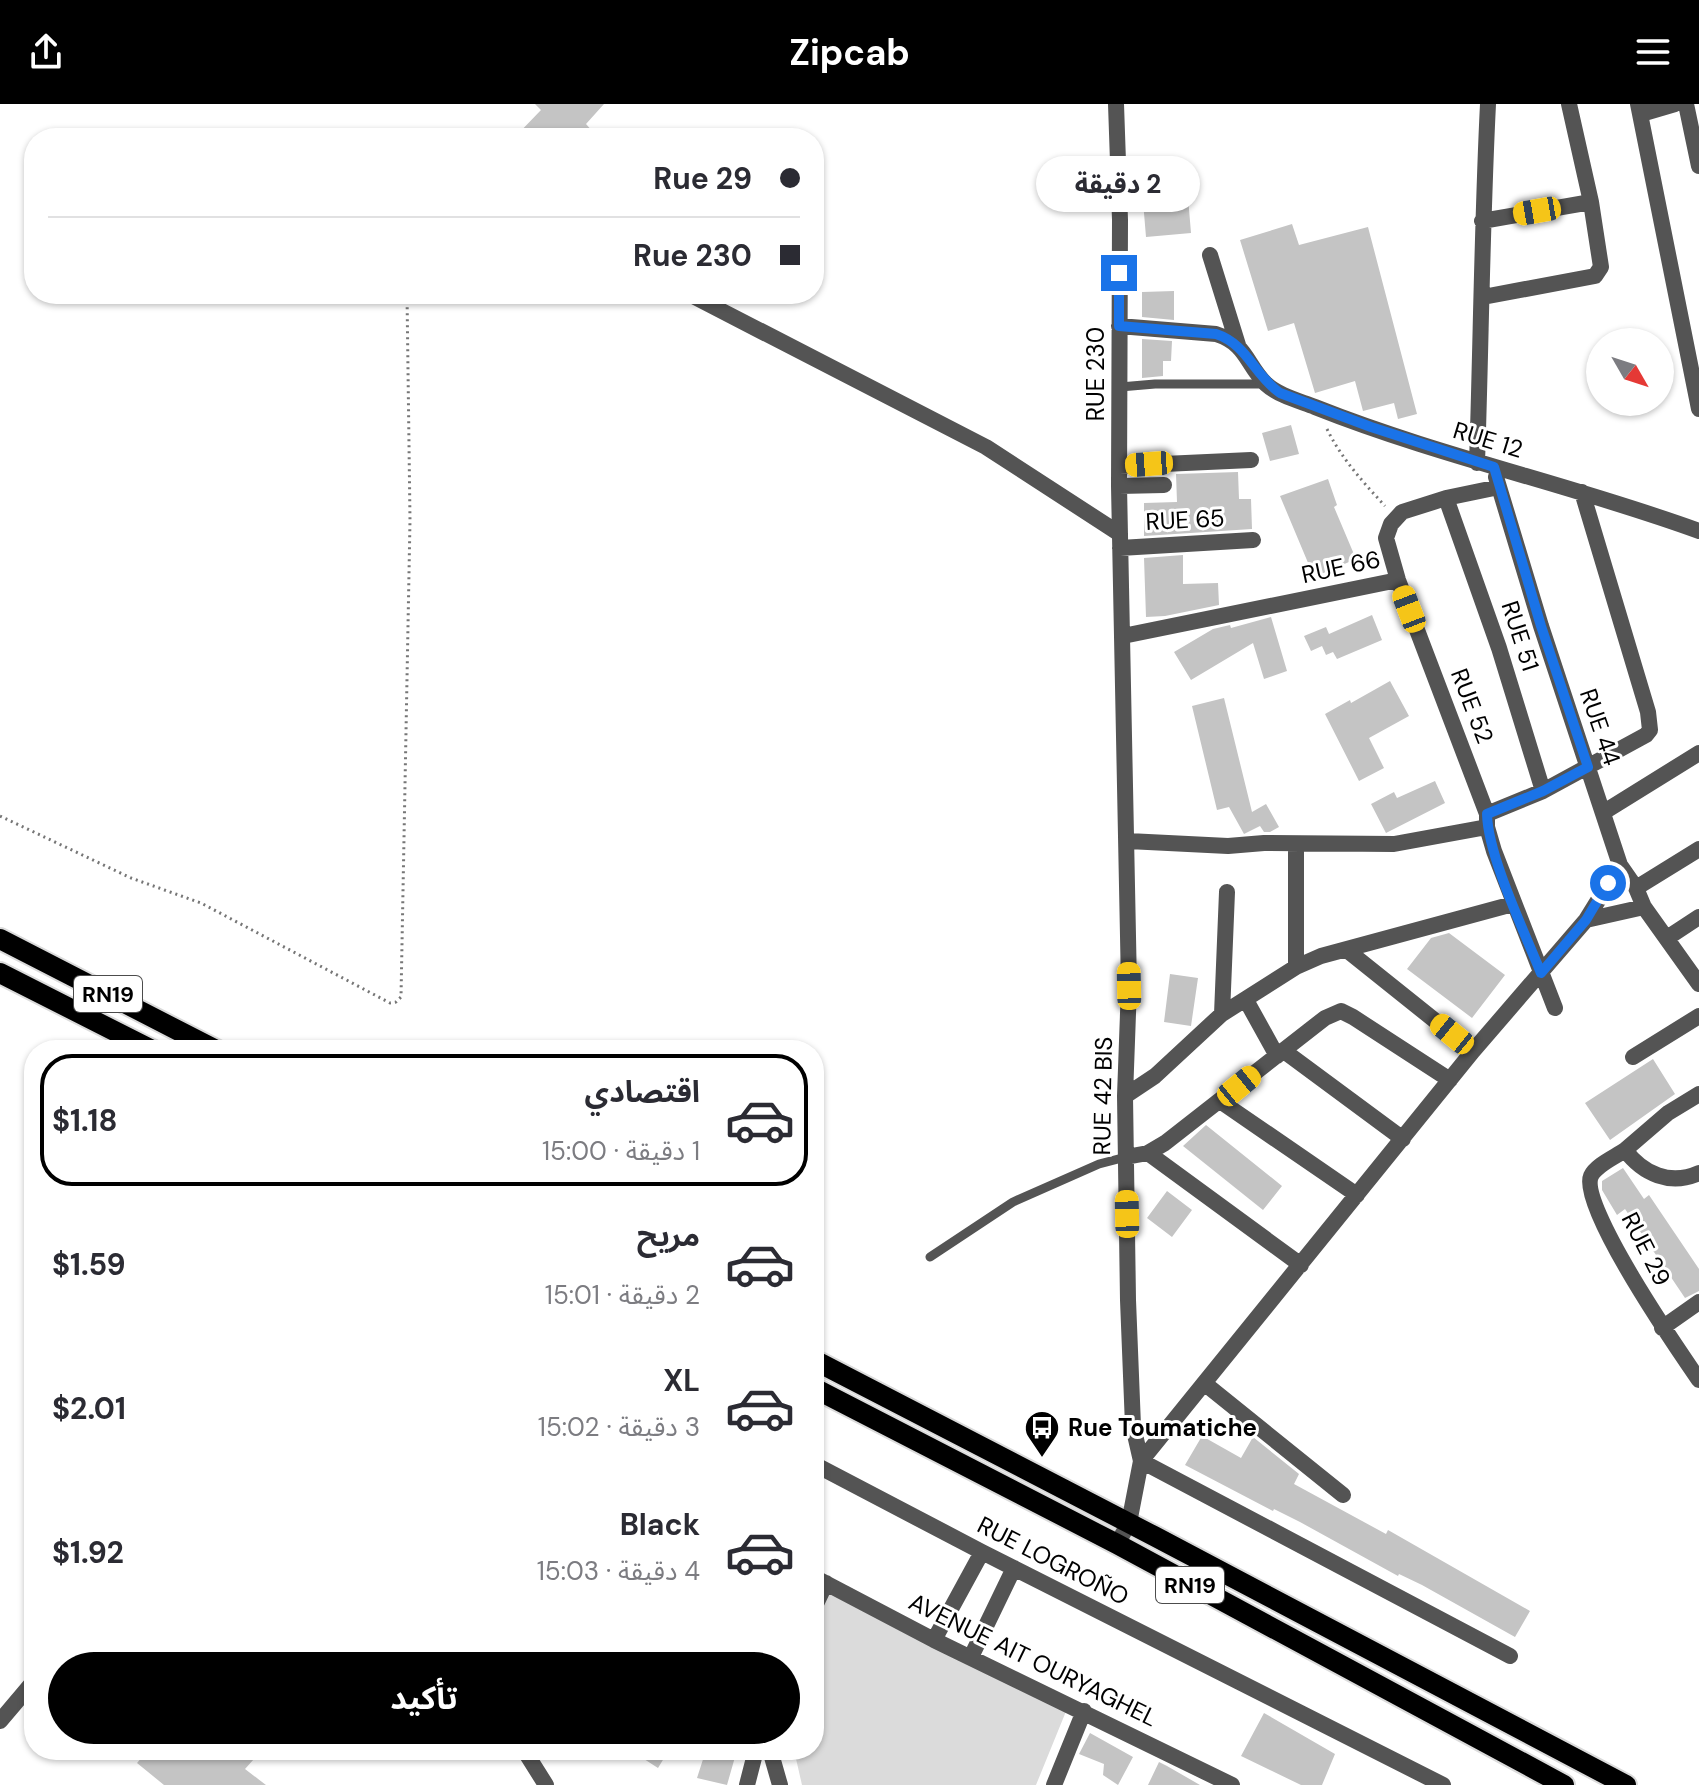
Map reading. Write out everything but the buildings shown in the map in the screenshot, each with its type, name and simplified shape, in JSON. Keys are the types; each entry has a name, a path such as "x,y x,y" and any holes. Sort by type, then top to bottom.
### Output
{"main road":[{"name":"RN19","path":"0,939 197,1040"},
{"name":"RN19","path":"0,973 132,1040"},
{"name":"RN19","path":"824,1365 1626,1785"},
{"name":"RN19","path":"824,1393 1117,1544 1564,1785"}],"street":[{"name":"RUE 230","path":"1116,104 1120,541"},
{"name":"RUE 44","path":"1488,104 1482,221 1485,465 1499,487 1620,865 1636,888 1644,907 1699,984"},
{"path":"1483,297 1597,274 1602,264 1569,104"},
{"path":"1675,104 1639,109 1699,409"},
{"path":"1686,104 1699,166"},
{"path":"1482,221 1591,202"},
{"path":"1210,255 1238,345"},
{"path":"708,304 986,447 1120,541"},
{"path":"1119,326 1216,334 1229,338 1238,345 1267,384"},
{"name":"RUE 12","path":"1267,384 1280,393 1317,408 1485,465 1582,492 1699,531"},
{"path":"1120,466 1251,460"},
{"path":"1119,486 1164,485"},
{"name":"RUE 66","path":"1123,636 1398,580 1386,538 1396,517 1420,505 1499,487"},
{"path":"1128,841 1228,846 1264,843 1394,844 1487,821 1646,735 1651,724 1582,492"},
{"name":"RUE 51","path":"1446,498 1499,648 1543,791"},
{"name":"RUE 65","path":"1120,541 1253,540"},
{"name":"RUE 42 BIS","path":"1117,1544 1129,1523 1141,1461 1136,1447 1131,1400 1125,1096 1129,986 1128,841 1120,541"},
{"name":"RUE 52","path":"1398,580 1487,821 1513,904 1541,973"},
{"path":"1604,812 1699,753"},
{"path":"1296,845 1296,967"},
{"path":"1636,888 1699,849"},
{"path":"1510,1656 1141,1461 1473,1051 1586,920 1620,865"},
{"path":"1222,1014 1227,892"},
{"path":"1125,1096 1155,1076 1222,1014 1296,967 1321,956 1513,904"},
{"path":"1586,920 1644,907"},
{"path":"1667,938 1699,917"},
{"path":"1348,951 1473,1051"},
{"path":"1541,973 1555,1008"},
{"path":"1246,1000 1280,1054 1403,1139"},
{"path":"1126,1157 1148,1153 1325,1018 1341,1011 1450,1080"},
{"path":"1633,1057 1699,1016"},
{"path":"1699,1094 1668,1113 1625,1150 1633,1162 1663,1178 1699,1173"},
{"path":"1220,1101 1357,1195"},
{"name":"RUE 29","path":"1625,1150 1591,1175 1589,1186 1626,1268 1662,1328 1699,1380"},
{"path":"1148,1153 1301,1265"},
{"path":"1662,1328 1699,1302"},
{"path":"1204,1383 1343,1495"},
{"name":"RUE LOGROÑO","path":"824,1469 1443,1785"},
{"path":"934,1640 982,1552"},
{"path":"971,1657 1014,1568"},
{"name":"AVENUE AIT OURYAGHEL","path":"824,1582 934,1640 1232,1785"},
{"path":"0,1721 24,1693"},
{"path":"1054,1785 1084,1711"},
{"path":"530,1760 546,1785"},
{"path":"747,1785 753,1760"},
{"path":"773,1760 780,1785"}],"lane":[{"path":"1120,387 1267,384"},
{"path":"930,1257 1013,1202 1099,1164 1126,1157"}],"path":[{"path":"0,816 131,878 201,903 390,1003 401,997 410,520 407,304"},
{"path":"1317,408 1334,445 1360,479 1396,517"}],"shaded area":[{"path":"830,1582 1069,1704 1036,1785 802,1785 796,1760 824,1760 824,1596"}],"place":[{"name":"Rue Toumatiche","path":"1042,1459"}],"route":[{"path":"1119,273 1119,326 1216,334 1229,338 1252,361 1267,384 1280,393 1469,461 1494,467 1541,626 1588,767 1543,791 1487,814 1487,827 1494,851 1541,973 1586,920 1608,883"}]}
